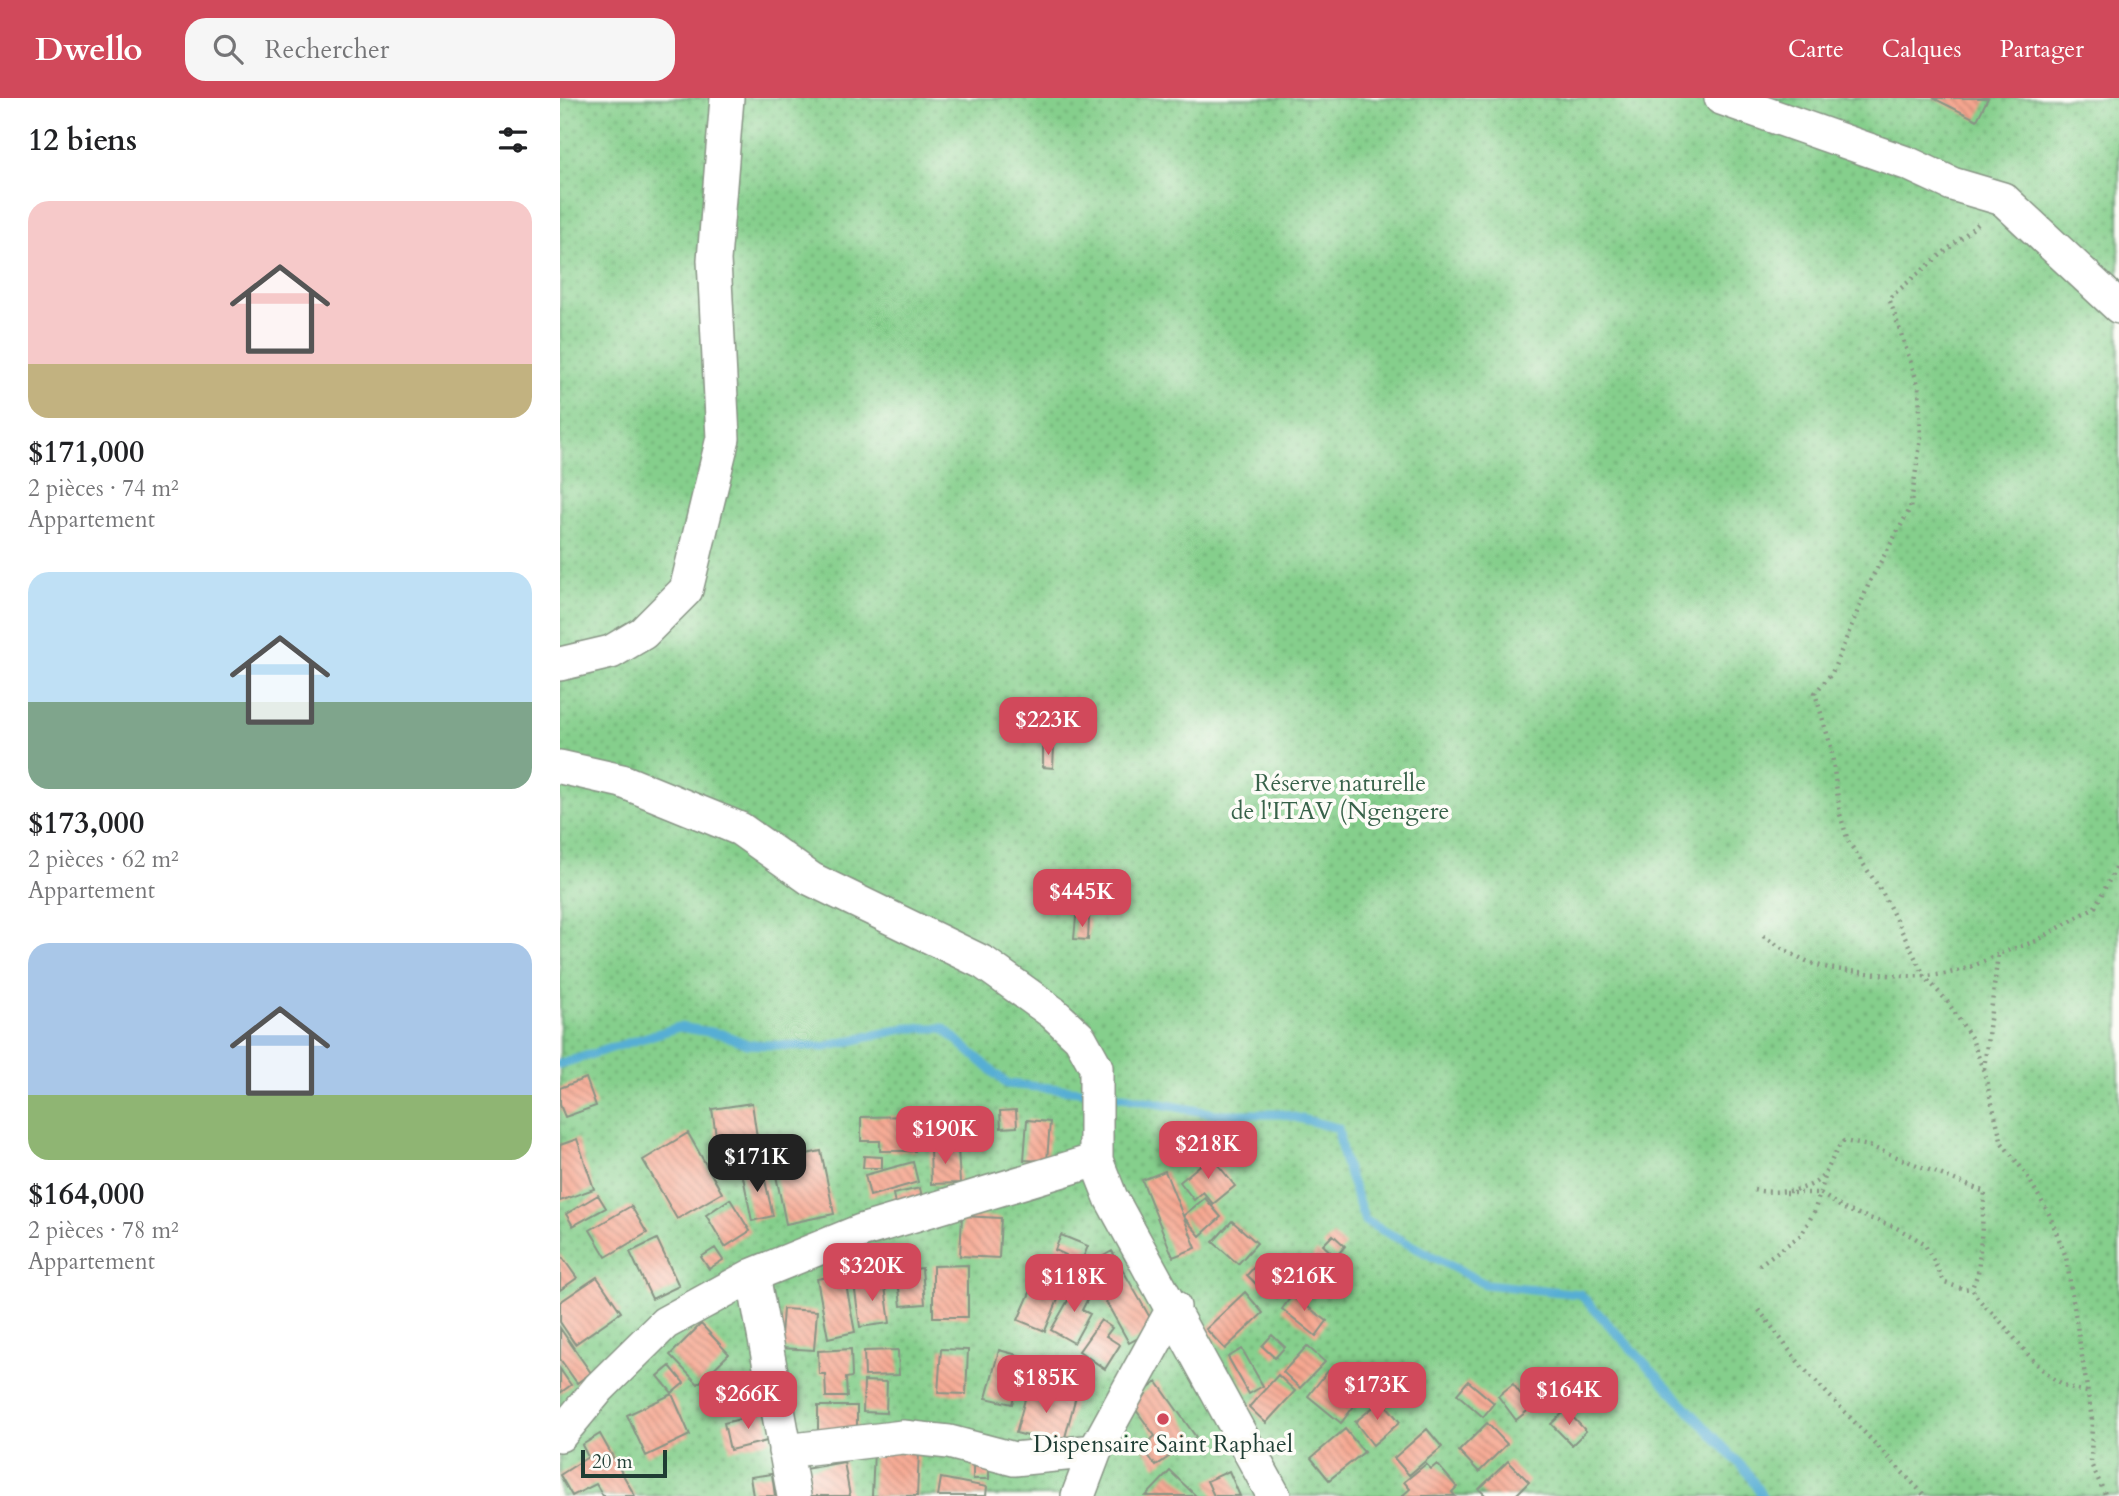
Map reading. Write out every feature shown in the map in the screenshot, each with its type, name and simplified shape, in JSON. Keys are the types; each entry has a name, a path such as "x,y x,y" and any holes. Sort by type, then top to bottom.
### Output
{"street":[{"path":"560,664 611,652 643,633 686,590 723,438 714,260 727,98"},
{"path":"1721,98 1909,164 1952,184 2003,198 2119,307"},
{"path":"560,767 622,780 740,829 811,878 984,963 1052,1012 1080,1038 1096,1067 1097,1160 1111,1198 1174,1307 1274,1496"},
{"path":"560,1435 599,1388 665,1323 753,1275 861,1231 1097,1160"},
{"path":"753,1275 794,1496"},
{"path":"1078,1496 1095,1451 1174,1307"},
{"path":"785,1451 903,1437 949,1442 1014,1459 1095,1451"}],"path":[{"path":"2003,198 1979,223 1889,298 1919,387 1921,438 1910,509 1870,581 1832,673 1815,693 1831,747 1840,814 1848,841 1882,892 1925,977 1947,1001 1972,1039 1984,1072 2002,1143 2026,1174 2049,1214 2066,1257 2092,1419 2091,1464 2106,1496"},
{"path":"1763,936 1811,963 1833,969 1925,977 1972,969 1998,954 2036,941 2095,907 2119,862"},
{"path":"1984,1072 1998,954"},
{"path":"1759,1265 1801,1235 1814,1212 1834,1150 1844,1141 1870,1146 1985,1192 1978,1273 1972,1288 1978,1301 2000,1321 2022,1351 2058,1382 2072,1390 2088,1392"},
{"path":"1778,1193 1807,1186 1826,1173"},
{"path":"1754,1189 1778,1193 1820,1193 1844,1209 1895,1227 1924,1243 1945,1283 1964,1289 1972,1288"},
{"path":"1759,1310 1802,1367 1925,1496"}],"green space":[{"name":"Réserve naturelle de l'ITAV (Ngengere","path":"560,98 2119,98 2119,1496 560,1496"}],"building":[{"path":"1933,98 1988,98 1977,120"},
{"path":"1043,747 1054,747 1053,768 1043,767"},
{"path":"1076,917 1089,918 1088,940 1074,939"},
{"path":"586,1078 596,1106 565,1117 560,1105 560,1088"},
{"path":"752,1103 759,1151 719,1156 712,1109"},
{"path":"1016,1110 1017,1127 1001,1128 1000,1111"},
{"path":"915,1116 915,1151 880,1151 880,1141 861,1141 861,1117"},
{"path":"1027,1120 1050,1122 1047,1161 1024,1160"},
{"path":"688,1133 722,1193 677,1219 643,1160"},
{"path":"577,1139 594,1189 560,1201 560,1145"},
{"path":"958,1147 960,1183 931,1184 930,1148"},
{"path":"821,1151 834,1214 786,1224 773,1161"},
{"path":"864,1156 882,1157 882,1168 863,1168"},
{"path":"1211,1156 1235,1186 1213,1204 1203,1192 1194,1200 1180,1182"},
{"path":"913,1162 918,1182 870,1196 865,1175"},
{"path":"762,1167 773,1216 752,1221 742,1172"},
{"path":"1165,1171 1196,1248 1173,1257 1142,1180"},
{"path":"920,1188 922,1198 895,1204 893,1194"},
{"path":"598,1195 606,1208 573,1226 566,1214"},
{"path":"1205,1198 1221,1217 1200,1236 1183,1216"},
{"path":"730,1199 750,1231 725,1247 706,1215"},
{"path":"631,1206 647,1233 606,1257 590,1230"},
{"path":"962,1216 1001,1218 999,1258 960,1256"},
{"path":"1232,1221 1257,1243 1238,1264 1213,1242"},
{"path":"1061,1235 1088,1246 1079,1268 1064,1261 1066,1255 1055,1250"},
{"path":"1333,1235 1345,1246 1336,1257 1323,1245"},
{"path":"657,1239 679,1286 652,1299 630,1252"},
{"path":"715,1248 723,1260 709,1269 701,1257"},
{"path":"1112,1251 1156,1328 1129,1343 1086,1266"},
{"path":"1316,1251 1335,1263 1314,1297 1295,1286"},
{"path":"560,1254 577,1278 560,1290"},
{"path":"1264,1256 1275,1266 1258,1286 1247,1275"},
{"path":"968,1265 968,1317 933,1317 933,1266"},
{"path":"1041,1267 1067,1278 1045,1331 1018,1320"},
{"path":"922,1268 925,1304 901,1306 897,1271"},
{"path":"844,1274 855,1332 828,1338 817,1279"},
{"path":"597,1277 621,1312 575,1344 560,1322 560,1302"},
{"path":"884,1279 890,1323 860,1327 854,1284"},
{"path":"1079,1281 1093,1289 1082,1310 1090,1314 1074,1343 1051,1330"},
{"path":"1297,1289 1309,1298 1304,1304 1327,1321 1316,1336 1282,1309"},
{"path":"1245,1292 1263,1313 1225,1349 1206,1329"},
{"path":"783,1309 817,1311 814,1350 780,1348"},
{"path":"1101,1320 1112,1328 1106,1336 1120,1345 1105,1369 1079,1351"},
{"path":"701,1324 729,1354 698,1384 670,1355"},
{"path":"560,1328 591,1373 577,1383 560,1359"},
{"path":"1272,1335 1285,1347 1275,1358 1262,1346"},
{"path":"1307,1346 1325,1362 1300,1388 1283,1372"},
{"path":"851,1349 852,1377 846,1378 847,1397 826,1397 825,1374 819,1374 818,1351"},
{"path":"941,1349 968,1350 966,1394 938,1393"},
{"path":"1242,1349 1263,1386 1249,1394 1228,1357"},
{"path":"898,1350 899,1375 865,1376 864,1351"},
{"path":"999,1350 1025,1357 1012,1404 986,1398"},
{"path":"670,1366 684,1383 672,1393 658,1376"},
{"path":"560,1369 571,1385 560,1393"},
{"path":"1328,1371 1361,1397 1341,1423 1308,1396"},
{"path":"1278,1375 1295,1391 1266,1423 1249,1407"},
{"path":"864,1381 887,1382 886,1413 863,1412"},
{"path":"1468,1381 1494,1403 1483,1417 1457,1394"},
{"name":"Dispensaire Saint Raphael","path":"1157,1382 1196,1437 1156,1466 1142,1447 1155,1436 1130,1402"},
{"path":"1029,1384 1076,1396 1063,1445 1016,1433"},
{"path":"1513,1384 1531,1408 1516,1420 1498,1396"},
{"path":"672,1394 690,1435 646,1456 627,1415"},
{"path":"1382,1400 1400,1422 1373,1445 1355,1422"},
{"path":"818,1406 857,1406 857,1436 818,1435"},
{"path":"1566,1410 1586,1431 1572,1445 1551,1424"},
{"path":"765,1413 771,1440 730,1450 724,1423"},
{"path":"1487,1423 1507,1444 1479,1472 1459,1451"},
{"path":"1345,1429 1364,1452 1329,1480 1311,1458"},
{"path":"1427,1429 1442,1447 1409,1475 1394,1458"},
{"path":"600,1434 635,1496 603,1496 596,1484 572,1496 560,1475 588,1457 582,1445"},
{"path":"874,1451 919,1452 917,1496 872,1496"},
{"path":"973,1458 989,1458 989,1479 973,1479"},
{"path":"1508,1461 1529,1482 1515,1496 1486,1496 1479,1489"},
{"path":"844,1462 850,1496 803,1496 799,1470"},
{"path":"1426,1464 1431,1469 1437,1464 1457,1487 1452,1492 1455,1496 1402,1496 1410,1489 1404,1482"},
{"path":"1170,1471 1196,1496 1146,1496"},
{"path":"1229,1471 1240,1496 1214,1496 1207,1481"},
{"path":"772,1474 775,1496 753,1496 750,1477"},
{"path":"941,1478 987,1487 986,1496 938,1496"}],"waterway":[{"path":"560,1064 679,1027 722,1034 747,1044 824,1047 906,1028 943,1028 1007,1084 1102,1093 1215,1114 1282,1114 1338,1128 1343,1157 1365,1221 1485,1284 1580,1294 1747,1472 1762,1496"}],"place":[{"name":"Dispensaire Saint Raphael","path":"1163,1419"}]}
